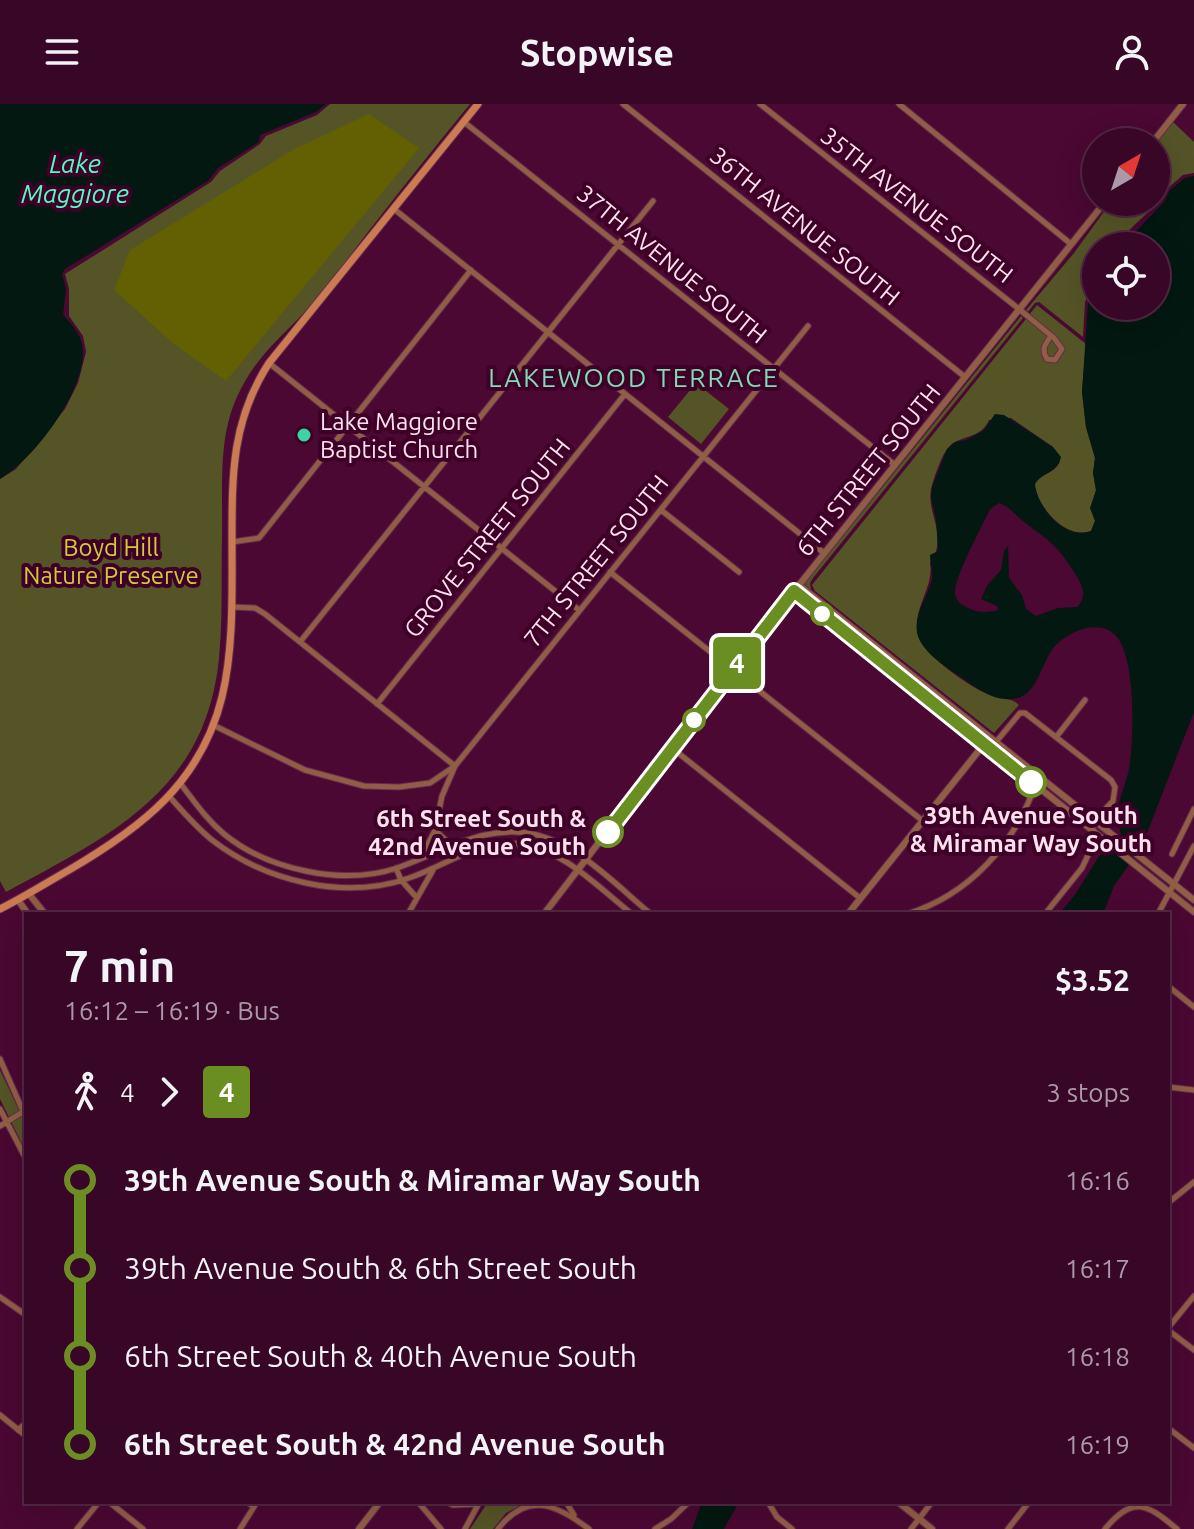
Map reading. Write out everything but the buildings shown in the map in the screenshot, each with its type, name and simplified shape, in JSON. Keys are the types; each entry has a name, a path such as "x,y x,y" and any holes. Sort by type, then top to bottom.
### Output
{"main road":[{"path":"0,909 132,831 169,796 202,749 213,725 226,673 233,468 236,443 248,402 269,363 478,104"}],"street":[{"name":"36TH AVENUE SOUTH","path":"623,104 965,377"},
{"name":"35TH AVENUE SOUTH","path":"760,104 1051,336 1062,349 1055,360 1047,359 1044,354 1051,336"},
{"path":"899,104 1071,244"},
{"path":"1164,128 1183,104"},
{"name":"37TH AVENUE SOUTH","path":"464,122 895,465"},
{"path":"300,642 653,201"},
{"path":"394,209 824,553"},
{"name":"6TH STREET SOUTH","path":"546,912 732,669 1094,216"},
{"path":"232,542 259,538 471,270"},
{"name":"7TH STREET SOUTH","path":"421,858 435,830 442,796 455,766 808,326"},
{"path":"269,363 579,610"},
{"name":"GROVE STREET SOUTH","path":"377,704 625,394"},
{"path":"661,510 739,572"},
{"path":"610,572 923,821"},
{"path":"796,588 1094,821 1131,861 1194,912"},
{"path":"796,588 1091,830 1136,855 1194,900"},
{"path":"213,725 225,728 270,755 305,770 364,786 399,787 430,783 455,766 255,608 230,607"},
{"path":"1057,736 1085,700"},
{"path":"996,742 1020,713 1032,716 1111,780 1115,787 1113,801 1094,821 1090,851 1082,868 1047,912"},
{"path":"850,912 989,737"},
{"path":"672,748 860,898"},
{"path":"918,912 956,891 989,863 1014,832 1027,809 1038,776"},
{"path":"180,783 208,820 226,836 263,857 295,867 340,875 378,873 484,834 534,834 555,841 586,861 648,912"},
{"path":"169,796 211,839 242,859 272,873 314,884 360,887 401,880 434,869 468,851 510,844 552,854 629,912"},
{"path":"1172,854 1194,809"},
{"path":"435,830 451,845"},
{"path":"1159,912 1194,846"},
{"path":"396,868 401,880 417,898"},
{"path":"409,912 434,869"},
{"path":"29,894 43,912"},
{"path":"624,908 632,899"},
{"path":"18,900 27,912"},
{"path":"1170,988 1194,1007"},
{"path":"0,1059 24,1111"},
{"path":"1170,1087 1194,1090"},
{"path":"0,1109 3,1124 24,1156"},
{"path":"3,1124 24,1114"},
{"path":"1170,1201 1194,1182"},
{"path":"1170,1326 1194,1296"},
{"path":"0,1297 24,1314"},
{"path":"1170,1331 1194,1350"},
{"path":"0,1415 24,1434"},
{"path":"18,1430 24,1425"},
{"path":"1170,1430 1194,1448"},
{"path":"77,1529 97,1504"},
{"path":"112,1504 143,1529"},
{"path":"240,1529 256,1504"},
{"path":"359,1529 378,1504"},
{"path":"420,1504 441,1529"},
{"path":"465,1529 478,1504"},
{"path":"498,1529 518,1509 534,1504"},
{"path":"540,1504 554,1508 589,1529"},
{"path":"567,1504 578,1521"},
{"path":"655,1529 687,1504"},
{"path":"769,1504 777,1517 792,1529"},
{"path":"900,1504 932,1529"},
{"path":"911,1529 930,1504"},
{"path":"1008,1529 1027,1504"},
{"path":"1105,1529 1118,1514 1136,1506 1158,1513 1177,1529"}],"green space":[{"name":"Boyd Hill Nature Preserve","path":"330,104 470,104 324,291 260,359 234,404 222,469 219,658 210,704 195,743 174,775 147,804 82,850 6,892 0,881 0,479 16,469 65,409 78,383 86,352 83,336 69,316 69,289 65,274 211,182 220,171 260,144 266,136 317,115"},
{"path":"1173,122 1194,142 1194,173 1183,175 1170,186 1170,128"},
{"path":"1101,216 1144,216 1127,232 1089,232"},
{"path":"1082,242 1083,337 1039,302 1028,312 1026,310"},
{"path":"1037,305 1086,344 1082,392 1086,427 1095,458 1095,521 1091,531 1081,533 1054,520 1041,502 1034,484 1055,469 1060,461 1053,447 1011,418 989,420 979,432 951,445 932,485 931,505 938,543 930,563 929,580 917,621 920,639 947,668 981,691 1019,705 994,733 815,591 812,585"},
{"path":"1021,316 1023,318 813,578 811,590 804,584"},
{"path":"696,383 729,409 701,444 668,417"},
{"path":"0,1070 24,1121 24,1148 0,1099"},
{"path":"487,1504 523,1504 506,1513 493,1529 470,1529"}],"shaded area":[{"path":"369,114 419,148 226,381 174,344 114,290 130,250 294,149"}],"water":[{"name":"Lake Maggiore","path":"0,104 326,104 316,112 260,135 259,142 218,168 209,180 65,269 62,274 66,289 63,315 81,341 81,369 75,387 54,424 27,457 0,479"},
{"path":"1194,176 1194,712 1142,846 1114,886 1104,912 1061,912 1100,855 1109,852 1121,834 1117,812 1129,769 1132,739 1128,664 1117,637 1110,631 1086,628 1057,644 1029,691 1013,699 1005,699 981,691 936,660 922,644 917,632 919,612 932,579 930,555 938,551 932,487 947,449 955,442 984,430 995,414 1004,415 1053,447 1061,457 1056,467 1035,484 1047,512 1062,527 1081,533 1091,531 1095,521 1090,508 1096,490 1093,473 1095,458 1086,427 1082,392 1087,320 1170,320 1170,232 1135,232 1151,216 1170,216 1170,190 1185,178","holes":["999,503 1061,553 1078,578 1083,597 1077,607 1058,608 1036,616 1026,609 1022,595 1009,578 1008,546 1004,551 1001,570 987,586 981,599 997,606 998,610 974,610 957,600 955,593 959,576 990,509"]},
{"path":"701,1504 738,1504 724,1529 692,1529"}],"bus line":[{"name":"4","path":"608,832 794,591 1031,782"}],"place":[{"name":"Lake Maggiore Baptist Church","path":"304,435"},
{"name":"39th Avenue South & Miramar Way South","path":"1031,782"},
{"name":"6th Street South & 42nd Avenue South","path":"608,832"}],"district":[{"name":"LAKEWOOD TERRACE","path":"634,377"}]}
